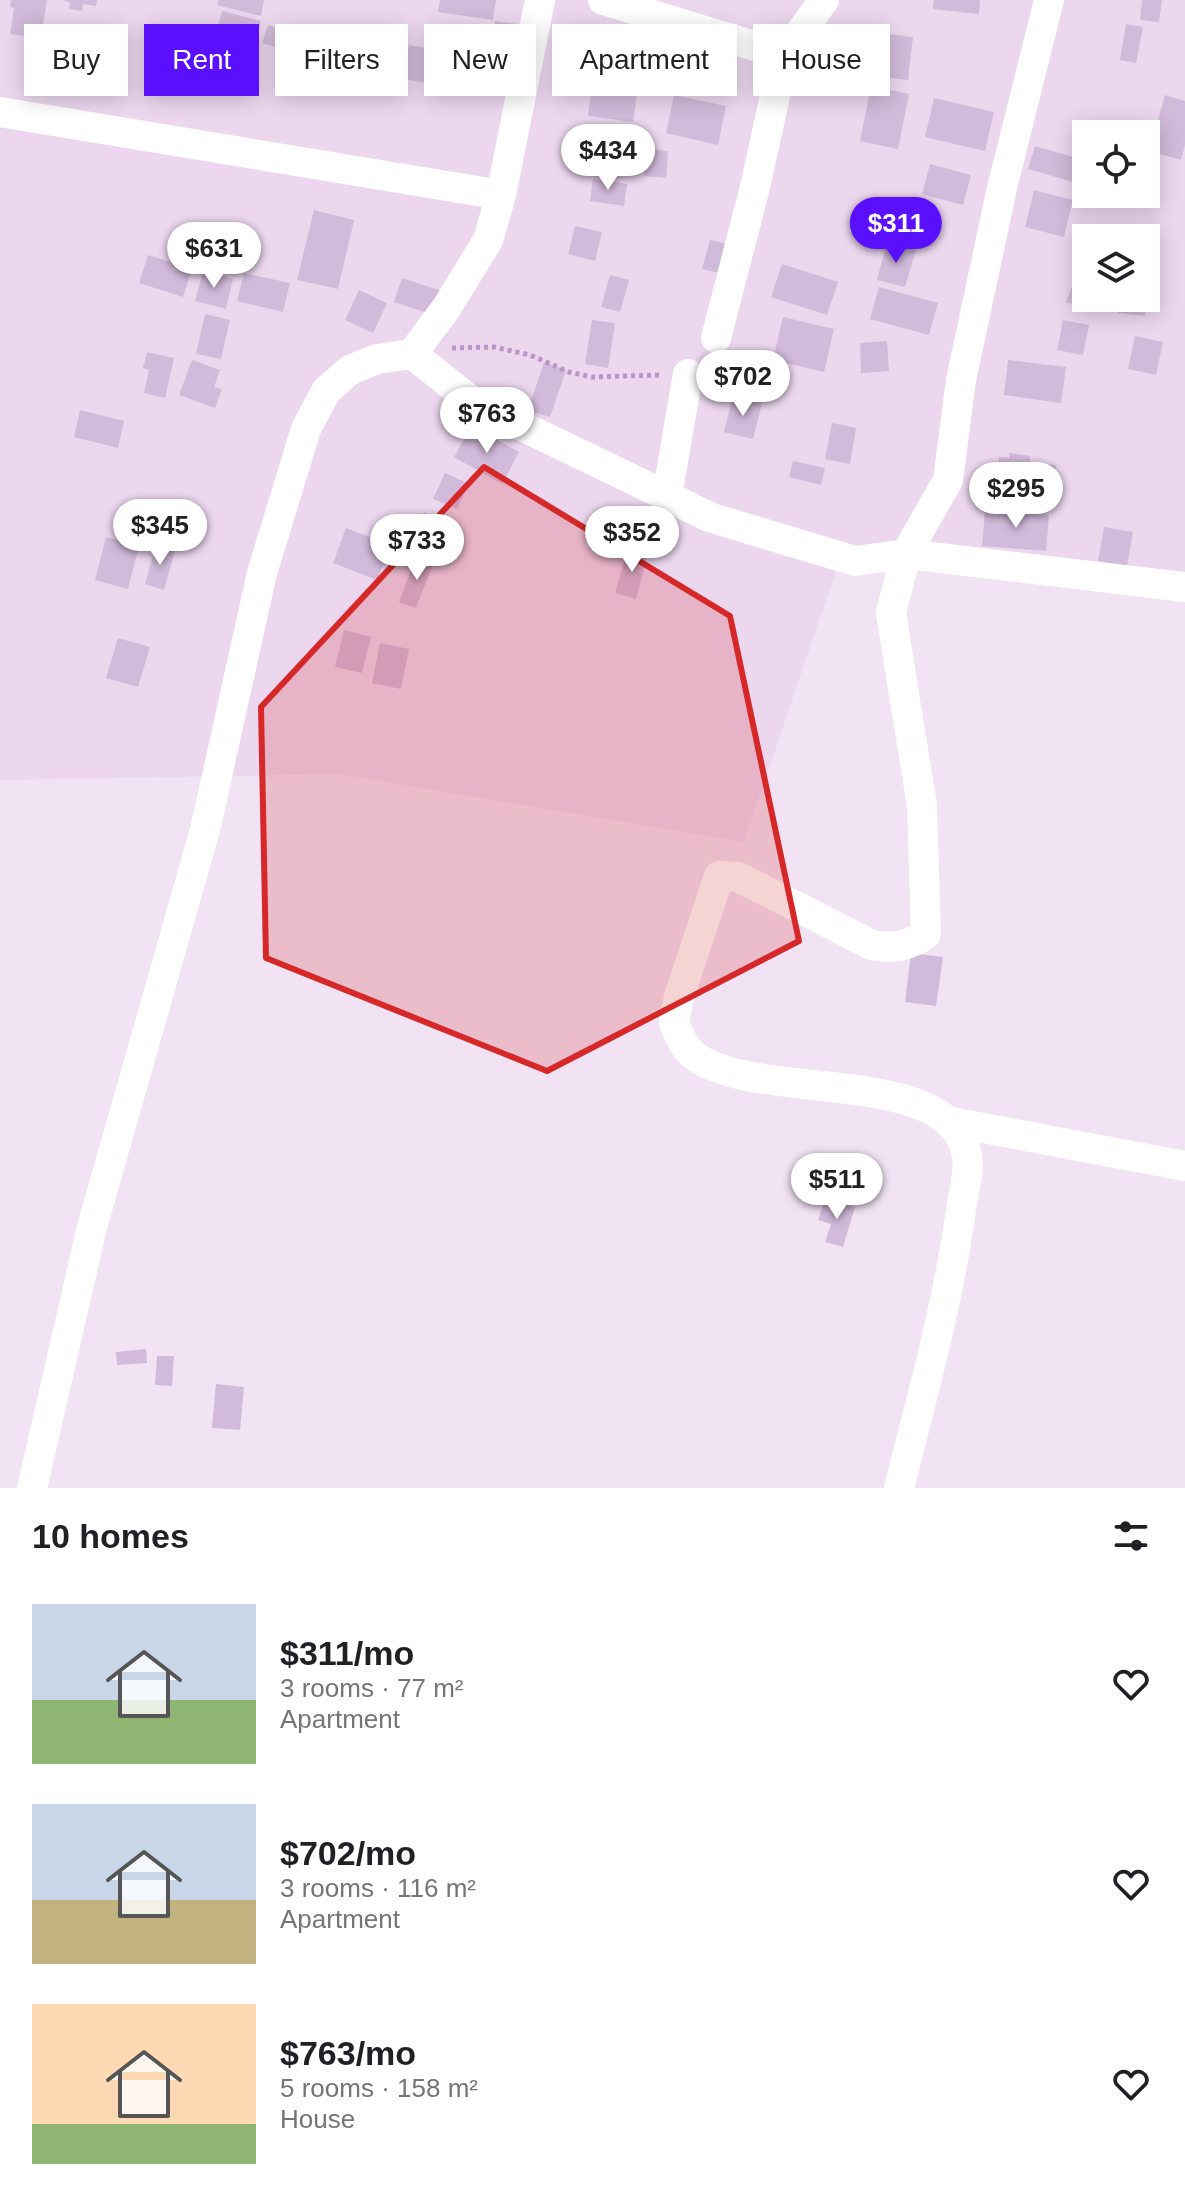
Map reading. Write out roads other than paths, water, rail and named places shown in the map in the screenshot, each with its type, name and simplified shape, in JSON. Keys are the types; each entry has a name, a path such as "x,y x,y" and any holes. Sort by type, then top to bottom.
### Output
{"street":[{"path":"32,1488 92,1227 205,830 262,573 306,429 326,391 350,370 377,359 412,354 447,307 488,240 501,195 540,0"},
{"path":"603,0 753,46"},
{"path":"807,24 824,0"},
{"path":"1049,0 1002,188 961,380 948,480 906,554 891,613 922,806 926,934 903,945 872,945 738,877 719,876 683,983 674,1022 692,1054 727,1071 888,1096 927,1107 951,1122 1185,1166"},
{"path":"716,338 775,96"},
{"path":"0,112 501,195"},
{"path":"412,354 474,403 709,517 855,561 906,554 1185,587"},
{"path":"667,496 688,374"},
{"path":"899,1488 957,1238 968,1160 963,1140 951,1122"}]}
